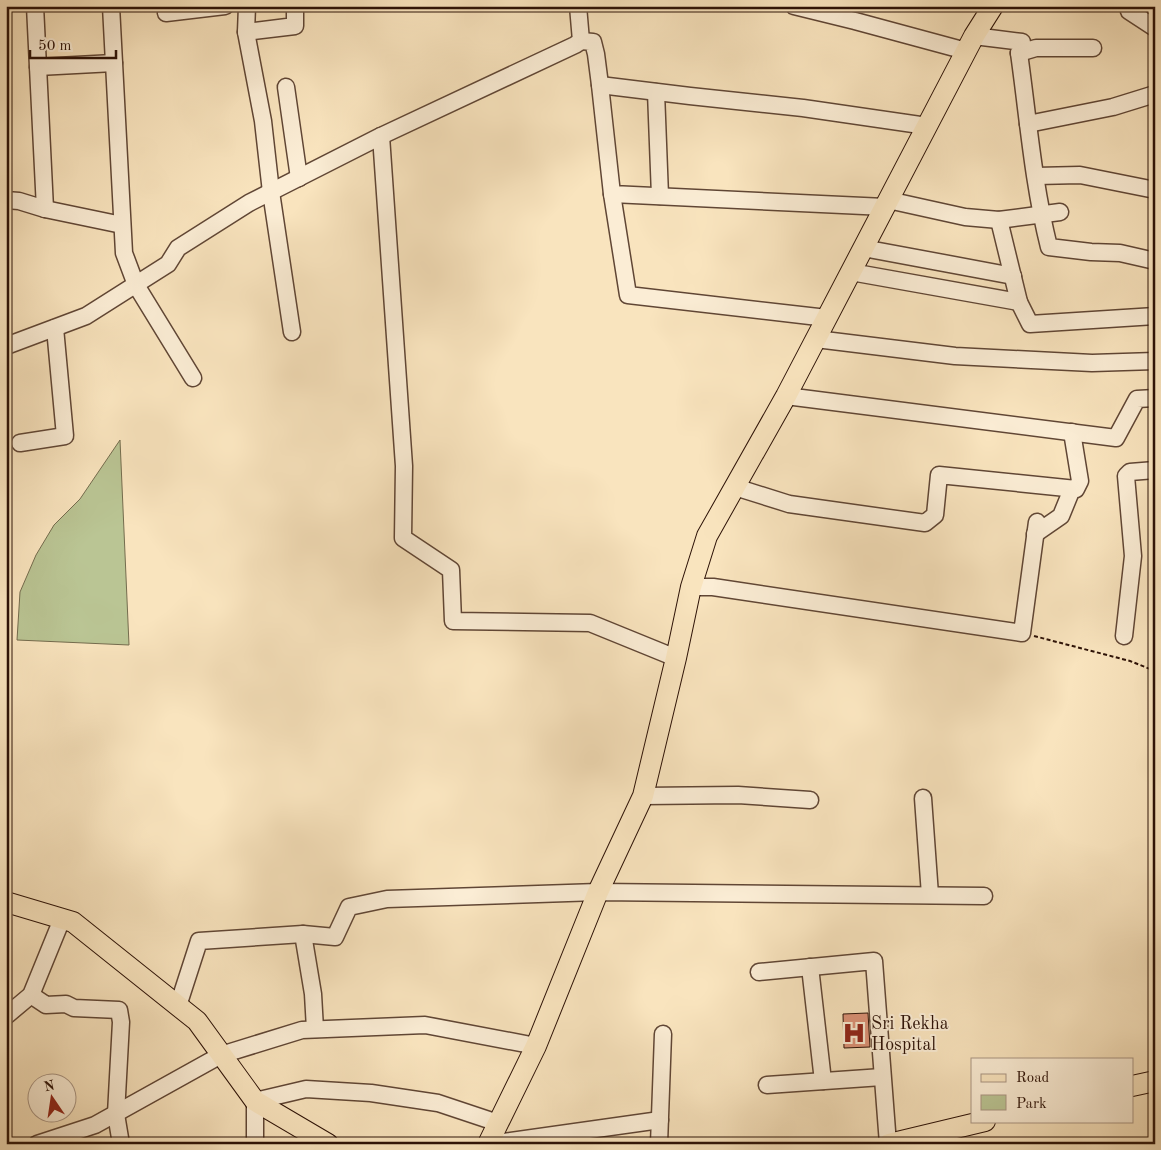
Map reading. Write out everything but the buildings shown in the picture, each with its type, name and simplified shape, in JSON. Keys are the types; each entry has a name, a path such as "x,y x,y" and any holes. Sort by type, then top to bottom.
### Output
{"main road":[{"path":"488,1144 536,1046 598,892 643,796 691,587 707,536 786,396 970,44 994,6"},
{"path":"6,902 73,922 197,1021 255,1101 328,1144"},
{"path":"1134,1086 1155,1081"},
{"path":"888,1144 981,1122"}],"street":[{"path":"36,6 45,209"},
{"path":"111,6 124,253 136,285 193,378"},
{"path":"166,13 225,6"},
{"path":"247,6 246,32 263,120 271,192 292,332"},
{"path":"246,32 295,26 295,6"},
{"path":"578,6 581,41"},
{"path":"794,6 855,21 970,44 1022,42 1019,53 1028,124 1041,215 1048,247 1120,253 1155,261"},
{"path":"1132,6 1130,12 1155,28"},
{"path":"6,346 86,316 168,264 178,248 249,203 381,136 581,41 593,42 596,54 612,194 628,295 826,318"},
{"path":"1019,53 1036,48 1093,48"},
{"path":"38,67 114,64"},
{"path":"600,85 803,108 927,126"},
{"path":"286,87 299,178"},
{"path":"656,92 660,196"},
{"path":"1028,124 1114,107 1155,94"},
{"path":"381,136 404,466 403,538 451,570 454,621 590,623 676,658"},
{"path":"1036,176 1080,175 1155,190"},
{"path":"612,194 886,203 965,217 1000,220 1060,212"},
{"path":"6,200 19,201 45,209 122,225"},
{"path":"1000,220 1020,302 1030,324 1155,316"},
{"path":"863,248 1013,276"},
{"path":"851,272 1020,302"},
{"path":"20,443 65,436 55,328"},
{"path":"816,339 954,356 1092,363 1155,361"},
{"path":"786,396 1116,438 1136,399 1155,398"},
{"path":"735,487 789,504 926,523 935,515 939,475 1076,489 1080,481 1072,432"},
{"path":"1124,636 1133,556 1126,476 1130,472 1155,470"},
{"path":"691,587 713,587 1022,633 1036,528 1062,516 1072,489"},
{"path":"643,796 738,796 810,800"},
{"path":"923,798 930,895"},
{"path":"178,1006 199,941 303,934 335,937 349,907 387,899 598,892 984,896"},
{"path":"6,1016 31,995 62,919"},
{"path":"303,934 313,994 315,1029"},
{"path":"759,972 874,961 888,1144"},
{"path":"810,967 823,1081"},
{"path":"31,995 46,1005 66,1004 74,1008 118,1010 121,1022 116,1114 121,1144"},
{"path":"37,1144 61,1140 95,1125 221,1055 302,1030 425,1025 536,1046"},
{"path":"659,1144 663,1034"},
{"path":"767,1085 882,1077"},
{"path":"255,1144 255,1101 306,1089 371,1093 438,1104 498,1123"},
{"path":"488,1144 660,1120"}],"path":[{"path":"1022,633 1130,661 1155,670"}],"green space":[{"path":"120,440 129,645 17,640 20,592 36,555 54,525 80,499"}],"place":[{"name":"Sri Rekha Hospital","path":"854,1033"}]}
